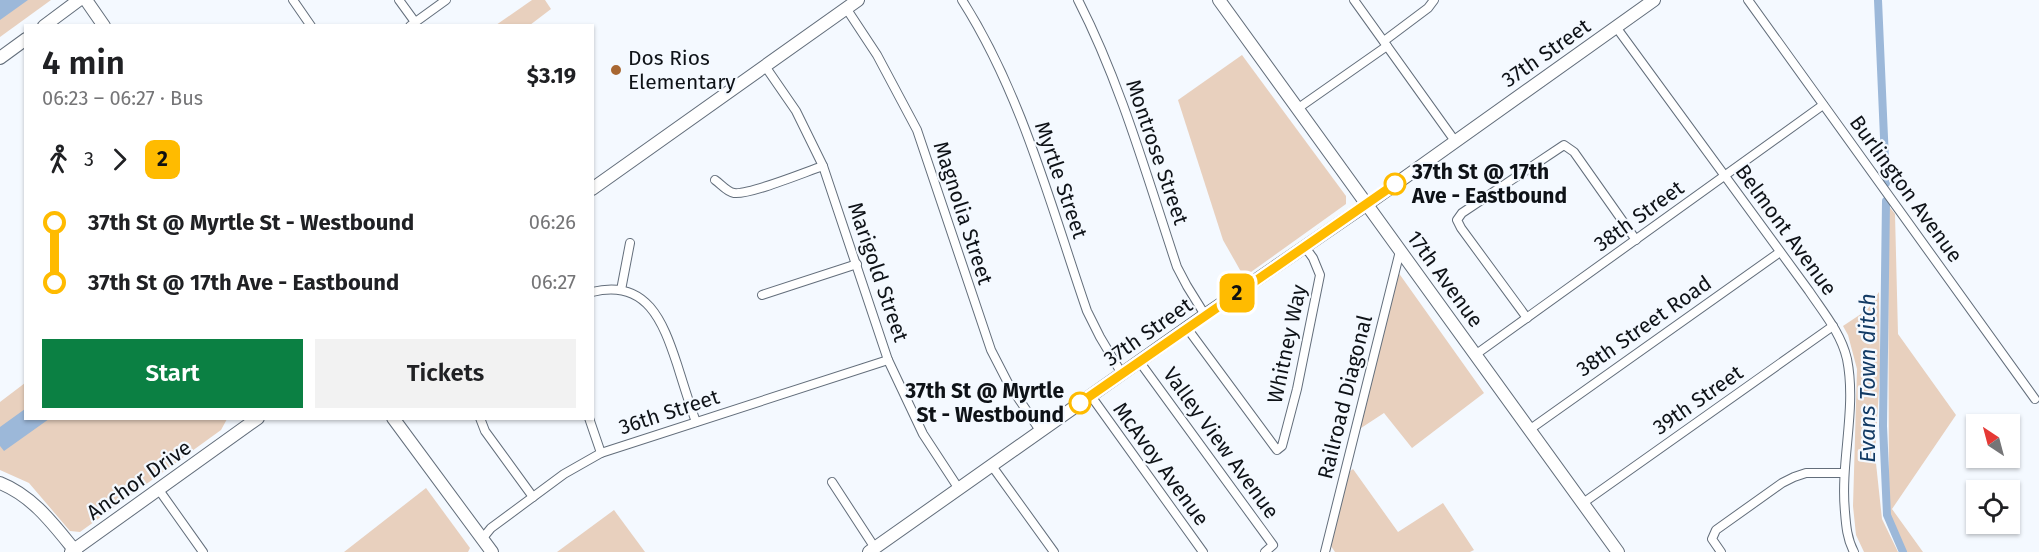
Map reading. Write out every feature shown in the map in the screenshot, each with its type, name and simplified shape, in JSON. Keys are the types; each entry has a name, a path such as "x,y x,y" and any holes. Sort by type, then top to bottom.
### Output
{"main road":[{"path":"47,24 79,0"},
{"path":"86,0 103,24"},
{"path":"594,188 858,0"},
{"name":"17th Avenue","path":"1219,0 1618,552"},
{"name":"37th Street","path":"872,550 1654,0"},
{"path":"0,58 24,40"},
{"name":"Anchor Drive","path":"74,551 255,420"},
{"path":"394,420 492,552"},
{"path":"0,483 14,489 36,504 74,551"}],"street":[{"path":"293,0 310,24"},
{"path":"399,0 412,24 446,0"},
{"name":"Myrtle Street","path":"962,0 989,45 1010,90 1087,311 1122,374"},
{"name":"Montrose Street","path":"1078,0 1113,78 1178,267 1205,315"},
{"path":"1354,0 1455,141"},
{"path":"1297,109 1385,43 1428,8 1434,0"},
{"name":"Burlington Avenue","path":"1748,0 2035,399"},
{"name":"Magnolia Street","path":"846,8 877,55 917,130 991,350 1008,383 1041,432"},
{"name":"Belmont Avenue","path":"1616,27 1833,326 1846,359 1849,381 1844,473 1846,531 1854,552"},
{"name":"Marigold Street","path":"765,66 796,111 823,166 888,360 915,418 959,489"},
{"name":"38th Street","path":"1475,355 1823,105"},
{"path":"1527,318 1461,228 1457,220 1462,213 1564,145 1574,153 1636,240"},
{"path":"715,180 728,191 736,193 755,189 823,166"},
{"path":"621,290 630,243"},
{"name":"Whitney Way","path":"1277,450 1282,446 1298,389 1320,275 1313,258 1305,247"},
{"name":"Railroad Diagonal","path":"1325,552 1400,251"},
{"name":"38th Street Road","path":"1529,429 1780,252"},
{"path":"762,295 857,264"},
{"path":"594,292 621,290 641,298 653,309 662,322 696,422"},
{"name":"39th Street","path":"1583,503 1833,326"},
{"name":"Valley View Avenue","path":"1187,328 1277,450"},
{"name":"36th Street","path":"482,539 491,528 533,497 579,464 601,453 888,360"},
{"name":"Valley View Avenue","path":"1139,361 1273,545 1265,552"},
{"name":"McAvoy Avenue","path":"1091,396 1203,552"},
{"path":"481,420 485,430 533,497"},
{"path":"590,420 601,453"},
{"path":"992,466 1054,552"},
{"path":"1721,552 1712,539 1716,530 1782,483 1806,473 1844,473"},
{"path":"832,482 872,550"},
{"path":"159,490 203,552"}],"shaded area":[{"path":"0,0 51,0 0,37"},
{"path":"532,0 545,0 551,9 531,24 497,24"},
{"path":"1242,55 1346,196 1346,204 1244,277 1223,240 1178,100"},
{"path":"1888,205 1895,214 1898,334 1956,415 1892,509 1923,552 1906,552 1889,513"},
{"path":"1398,272 1484,393 1412,448 1384,413 1358,430"},
{"path":"1879,292 1880,373 1875,454 1882,519 1898,552 1864,552 1856,535 1853,506 1857,369 1848,335 1843,326 1867,310"},
{"path":"24,384 24,420 226,420 221,430 80,532 70,531 29,483 0,470 0,402"},
{"path":"1353,469 1398,532 1443,503 1474,550 1470,552 1335,552 1331,546 1348,473"},
{"path":"426,488 470,548 468,552 344,552"},
{"path":"614,510 645,552 557,552"}],"water":[{"path":"0,0 28,0 0,20"},
{"path":"24,410 24,420 48,420 4,451 0,446 0,427"}],"waterway":[{"name":"Evans Town ditch","path":"1878,0 1886,183"},
{"name":"Evans Town ditch","path":"1886,201 1883,426 1887,515 1903,552"}],"bus line":[{"name":"2","path":"1080,403 1395,184"}],"place":[{"name":"Dos Rios Elementary","path":"616,70"},
{"name":"37th St @ 17th Ave - Eastbound","path":"1395,184"},
{"name":"37th St @ Myrtle St - Westbound","path":"1080,403"}]}
